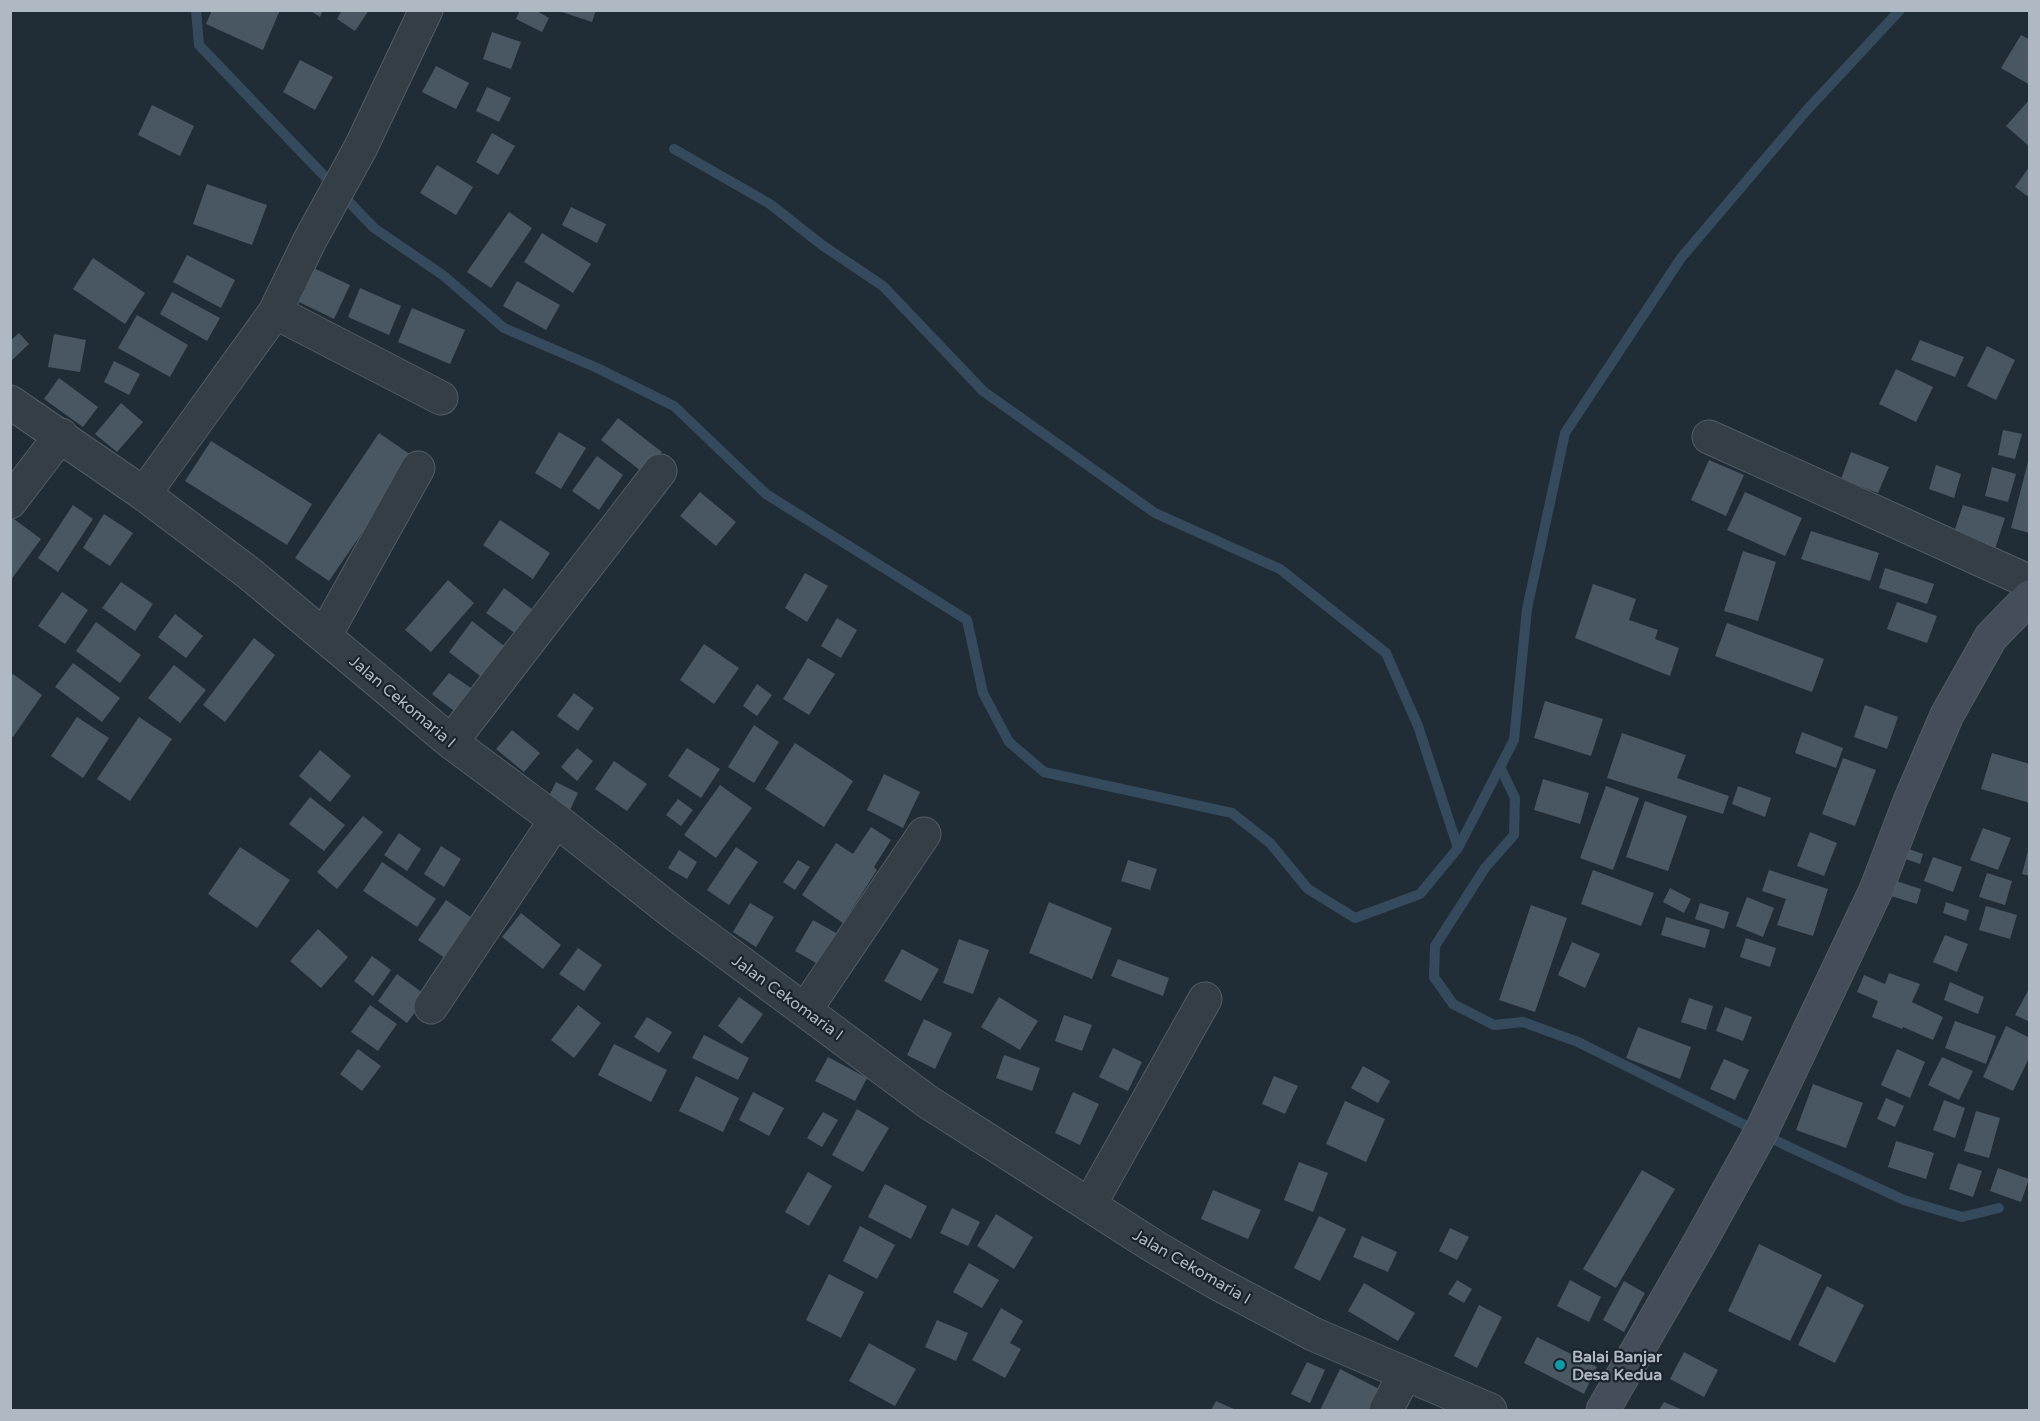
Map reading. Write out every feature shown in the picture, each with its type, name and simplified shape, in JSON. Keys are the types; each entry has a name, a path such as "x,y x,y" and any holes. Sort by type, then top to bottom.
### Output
{"street":[{"path":"144,494 275,312 310,240 361,147 426,10"},
{"path":"275,312 441,398"},
{"name":"Jalan Cekomaria I","path":"10,402 144,494 250,574 451,742 556,820 675,914 928,1102 1215,1282 1313,1334 1490,1410"},
{"path":"10,502 61,435"},
{"path":"1709,437 2030,582"},
{"path":"325,635 418,468"},
{"path":"451,742 660,471"},
{"path":"1602,1410 1755,1143 1876,890 1910,801 1947,715 1991,637 2024,610"},
{"path":"431,1007 556,820"},
{"path":"805,1010 924,834"},
{"path":"1090,1204 1205,999"},
{"path":"1386,1410 1405,1374"}],"building":[{"path":"212,10 280,10 263,50 206,24"},
{"path":"309,10 323,10 320,17"},
{"path":"342,10 369,10 355,31 337,19"},
{"path":"520,10 535,10 549,18 542,32 516,19"},
{"path":"556,10 596,10 592,22"},
{"path":"492,32 521,42 511,69 483,59"},
{"path":"2021,35 2030,40 2030,85 2001,68"},
{"path":"300,60 333,77 315,110 283,92"},
{"path":"436,66 469,83 456,109 422,92"},
{"path":"487,87 511,98 499,122 476,111"},
{"path":"2030,99 2030,147 2006,126"},
{"path":"152,105 194,126 180,156 138,135"},
{"path":"492,133 515,146 498,175 476,162"},
{"path":"437,165 473,187 456,215 420,193"},
{"path":"2030,166 2030,198 2015,187"},
{"path":"207,184 267,205 252,245 193,224"},
{"path":"571,207 606,224 597,243 562,225"},
{"path":"509,212 532,228 491,288 467,272"},
{"path":"542,233 591,264 573,293 524,262"},
{"path":"187,255 235,280 221,308 173,282"},
{"path":"93,258 145,293 125,324 73,289"},
{"path":"309,266 350,285 334,319 293,299"},
{"path":"517,281 560,305 546,330 503,306"},
{"path":"360,288 401,306 389,335 348,317"},
{"path":"172,292 220,318 207,341 160,314"},
{"path":"412,308 465,330 450,364 398,342"},
{"path":"137,315 188,345 170,377 118,348"},
{"path":"19,333 29,344 10,362 10,341"},
{"path":"54,334 86,340 80,372 48,367"},
{"path":"1920,340 1964,357 1955,377 1911,360"},
{"path":"1987,346 2015,360 1996,400 1967,386"},
{"path":"114,361 140,374 129,395 104,382"},
{"path":"1896,369 1933,387 1916,422 1879,404"},
{"path":"59,378 98,407 83,427 44,399"},
{"path":"121,403 143,422 117,452 95,434"},
{"path":"618,418 662,452 645,474 601,440"},
{"path":"2003,430 2022,434 2015,459 1998,455"},
{"path":"559,432 586,448 561,489 535,473"},
{"path":"379,433 414,457 329,581 295,558"},
{"path":"211,441 312,504 287,545 185,481"},
{"path":"1851,452 1889,467 1878,493 1841,479"},
{"path":"597,456 623,475 599,510 572,491"},
{"path":"2030,459 2030,533 2011,528"},
{"path":"1709,460 1744,475 1726,516 1691,500"},
{"path":"1936,465 1961,474 1954,498 1929,489"},
{"path":"1992,467 2016,474 2008,502 1985,496"},
{"path":"700,492 736,522 716,546 680,516"},
{"path":"1745,492 1802,518 1785,556 1727,530"},
{"path":"73,505 93,519 58,572 38,558"},
{"path":"1963,505 2005,518 1995,549 1953,535"},
{"path":"104,514 133,533 110,566 83,548"},
{"path":"10,516 41,539 10,581"},
{"path":"500,520 550,553 533,579 483,545"},
{"path":"1811,531 1879,553 1870,581 1801,559"},
{"path":"1743,551 1776,562 1758,621 1724,611"},
{"path":"1885,568 1934,584 1927,604 1879,588"},
{"path":"805,573 828,586 807,622 785,608"},
{"path":"448,580 474,603 431,652 405,630"},
{"path":"121,582 153,604 135,631 102,608"},
{"path":"1593,584 1636,599 1629,620 1658,630 1655,639 1679,648 1670,676 1575,638"},
{"path":"504,588 533,610 515,633 486,613"},
{"path":"62,592 88,610 65,644 38,626"},
{"path":"1897,602 1937,616 1927,643 1887,629"},
{"path":"175,614 203,636 186,658 158,637"},
{"path":"837,618 857,630 841,658 821,646"},
{"path":"472,621 512,652 488,682 449,652"},
{"path":"96,622 141,655 120,683 76,651"},
{"path":"1727,623 1824,659 1812,692 1715,656"},
{"path":"254,638 275,655 225,722 203,705"},
{"path":"704,644 739,668 714,704 680,680"},
{"path":"808,658 835,674 809,715 783,699"},
{"path":"73,663 120,698 102,722 55,687"},
{"path":"174,665 206,690 180,723 148,698"},
{"path":"449,673 471,688 454,711 432,694"},
{"path":"13,674 42,695 13,737 10,735 10,677"},
{"path":"757,684 772,695 757,716 743,706"},
{"path":"574,693 594,708 578,731 557,716"},
{"path":"1545,701 1603,719 1591,756 1534,738"},
{"path":"1865,705 1898,717 1887,749 1854,737"},
{"path":"77,717 109,738 83,778 51,756"},
{"path":"139,717 172,739 130,801 97,779"},
{"path":"754,725 779,742 754,783 728,767"},
{"path":"512,730 540,753 524,772 496,749"},
{"path":"1802,732 1843,748 1836,768 1795,753"},
{"path":"1622,733 1686,755 1677,778 1729,796 1723,814 1607,778"},
{"path":"795,743 853,781 824,827 765,789"},
{"path":"577,748 593,761 577,781 561,767"},
{"path":"687,748 720,769 701,798 668,776"},
{"path":"320,750 351,776 330,802 299,776"},
{"path":"1992,753 2030,764 2030,803 1981,789"},
{"path":"1843,758 1876,770 1855,826 1822,814"},
{"path":"614,761 647,784 627,811 595,789"},
{"path":"884,774 920,792 903,828 867,810"},
{"path":"1543,779 1589,793 1580,824 1534,810"},
{"path":"556,782 578,793 569,812 547,800"},
{"path":"720,785 752,808 716,858 684,835"},
{"path":"1606,786 1639,798 1613,870 1580,858"},
{"path":"1738,786 1771,798 1765,817 1732,804"},
{"path":"310,797 345,825 324,851 289,824"},
{"path":"678,799 693,810 681,826 666,815"},
{"path":"1645,801 1687,816 1668,871 1626,857"},
{"path":"363,816 383,832 337,889 317,872"},
{"path":"871,827 891,840 874,867 877,870 843,923 802,895 836,843 853,854"},
{"path":"1983,828 2011,838 1998,870 1970,860"},
{"path":"1810,832 1837,843 1824,876 1797,866"},
{"path":"399,833 421,849 407,871 384,855"},
{"path":"441,846 461,859 444,887 424,874"},
{"path":"240,847 290,880 257,928 208,894"},
{"path":"736,847 758,862 729,905 707,890"},
{"path":"1903,847 1923,854 1920,864 1900,857"},
{"path":"2030,847 2030,876 2022,874"},
{"path":"679,850 697,862 687,879 668,868"},
{"path":"1933,857 1962,867 1953,892 1924,881"},
{"path":"798,860 810,867 795,890 783,882"},
{"path":"1128,860 1157,869 1150,890 1121,881"},
{"path":"382,862 436,899 417,927 363,891"},
{"path":"1593,870 1654,893 1641,926 1581,904"},
{"path":"1769,870 1828,889 1813,936 1777,925 1786,899 1762,891"},
{"path":"1987,873 2012,881 2005,905 1979,897"},
{"path":"1896,881 1921,889 1917,904 1891,896"},
{"path":"1670,888 1691,899 1684,913 1663,902"},
{"path":"1747,897 1774,908 1763,937 1736,926"},
{"path":"446,900 475,920 448,960 418,940"},
{"path":"1049,902 1112,928 1092,979 1029,953"},
{"path":"1946,902 1969,910 1966,921 1943,913"},
{"path":"750,903 774,917 756,947 733,932"},
{"path":"1700,903 1729,912 1724,929 1695,919"},
{"path":"1531,905 1567,918 1535,1012 1499,1000"},
{"path":"1986,906 2017,915 2010,939 1979,930"},
{"path":"521,913 561,945 543,969 502,937"},
{"path":"1666,917 1710,930 1705,948 1661,935"},
{"path":"813,920 836,933 818,964 795,951"},
{"path":"318,929 348,957 321,988 290,961"},
{"path":"1945,935 1968,944 1957,972 1933,962"},
{"path":"1746,938 1776,948 1770,967 1740,957"},
{"path":"959,939 989,950 973,994 943,983"},
{"path":"1572,942 1600,954 1585,988 1558,975"},
{"path":"578,948 602,965 584,991 559,974"},
{"path":"902,949 939,969 921,1001 884,981"},
{"path":"372,956 391,970 373,996 354,981"},
{"path":"1118,959 1169,978 1163,996 1111,976"},
{"path":"1889,973 1920,984 1912,1002 1943,1017 1933,1040 1872,1017 1878,1001 1857,992 1864,975 1885,984"},
{"path":"397,974 427,996 407,1023 378,1001"},
{"path":"1950,982 1984,997 1978,1014 1944,1000"},
{"path":"2030,987 2030,1022 2015,1015"},
{"path":"739,997 763,1014 742,1044 718,1026"},
{"path":"999,997 1038,1021 1020,1050 981,1027"},
{"path":"1689,998 1713,1006 1706,1030 1681,1022"},
{"path":"370,1005 397,1024 378,1051 351,1032"},
{"path":"578,1005 601,1023 574,1058 551,1040"},
{"path":"1725,1007 1752,1017 1743,1041 1716,1031"},
{"path":"1064,1015 1092,1025 1082,1051 1055,1041"},
{"path":"647,1017 672,1032 659,1053 634,1037"},
{"path":"924,1019 952,1033 935,1069 907,1055"},
{"path":"1955,1021 1996,1036 1986,1064 1945,1048"},
{"path":"2006,1026 2030,1038 2030,1056 2013,1091 1983,1077"},
{"path":"1638,1027 1691,1047 1680,1079 1626,1058"},
{"path":"704,1035 749,1058 738,1080 692,1058"},
{"path":"614,1044 667,1070 651,1102 598,1075"},
{"path":"1113,1048 1142,1062 1128,1091 1099,1077"},
{"path":"358,1049 381,1066 362,1091 340,1074"},
{"path":"1897,1049 1925,1062 1910,1098 1881,1085"},
{"path":"1004,1055 1040,1068 1032,1091 996,1078"},
{"path":"828,1057 867,1078 855,1101 815,1081"},
{"path":"1942,1057 1973,1071 1959,1100 1928,1085"},
{"path":"1724,1059 1749,1070 1735,1100 1710,1089"},
{"path":"1363,1066 1390,1081 1378,1103 1351,1088"},
{"path":"696,1076 739,1098 723,1132 679,1111"},
{"path":"1274,1076 1298,1086 1285,1114 1262,1104"},
{"path":"1813,1084 1863,1103 1846,1148 1796,1130"},
{"path":"753,1092 784,1108 769,1136 739,1120"},
{"path":"1073,1092 1099,1104 1080,1145 1055,1133"},
{"path":"1886,1098 1904,1106 1895,1127 1877,1119"},
{"path":"1944,1100 1965,1108 1955,1138 1933,1130"},
{"path":"1345,1101 1385,1119 1366,1162 1326,1144"},
{"path":"857,1109 889,1128 863,1172 832,1155"},
{"path":"1976,1111 2000,1118 1989,1158 1964,1151"},
{"path":"823,1112 838,1120 822,1147 807,1138"},
{"path":"1896,1141 1934,1153 1926,1179 1888,1167"},
{"path":"1299,1162 1328,1173 1313,1212 1284,1200"},
{"path":"1958,1163 1982,1171 1973,1197 1949,1189"},
{"path":"1998,1168 2029,1179 2021,1202 1990,1191"},
{"path":"1642,1170 1675,1189 1616,1288 1583,1269"},
{"path":"808,1172 832,1186 809,1226 785,1212"},
{"path":"885,1184 927,1206 911,1239 868,1217"},
{"path":"1213,1190 1261,1210 1248,1239 1201,1219"},
{"path":"952,1208 980,1222 968,1246 940,1233"},
{"path":"996,1214 1033,1237 1014,1269 977,1246"},
{"path":"1319,1216 1346,1229 1320,1281 1294,1268"},
{"path":"860,1226 895,1245 877,1279 843,1261"},
{"path":"1450,1228 1469,1237 1457,1260 1439,1251"},
{"path":"1362,1236 1397,1252 1388,1272 1353,1257"},
{"path":"1759,1244 1822,1275 1790,1341 1728,1311"},
{"path":"969,1263 999,1280 982,1308 953,1292"},
{"path":"829,1274 864,1292 841,1338 806,1320"},
{"path":"1457,1280 1472,1289 1464,1303 1448,1294"},
{"path":"1570,1280 1601,1297 1589,1322 1557,1306"},
{"path":"1624,1281 1645,1293 1624,1332 1603,1320"},
{"path":"1364,1283 1415,1313 1398,1341 1348,1311"},
{"path":"1827,1286 1864,1305 1835,1363 1798,1345"},
{"path":"1479,1305 1502,1317 1477,1368 1454,1356"},
{"path":"1001,1308 1023,1321 1010,1343 1021,1349 1005,1378 972,1360"},
{"path":"937,1320 968,1333 956,1361 925,1347"},
{"name":"Balai Banjar Desa Kedua","path":"1537,1337 1597,1367 1584,1394 1524,1363"},
{"path":"869,1343 916,1369 895,1406 849,1381"},
{"path":"1684,1352 1718,1370 1704,1397 1670,1379"},
{"path":"1307,1362 1325,1370 1310,1403 1291,1394"},
{"path":"1340,1369 1387,1393 1377,1410 1320,1410"},
{"path":"1216,1401 1236,1410 1211,1410"},
{"path":"1664,1402 1683,1410 1659,1410"}],"waterway":[{"path":"196,10 199,45 374,228 444,276 504,328 595,367 674,406 766,494 967,620 983,693 1009,742 1044,772 1232,813 1270,843 1308,889 1355,918 1420,894 1458,848 1514,740 1527,609 1565,433 1681,258 1806,111 1900,10"},
{"path":"674,149 770,204 822,245 883,286 983,391 1155,513 1280,569 1386,653 1418,726 1458,848"},
{"path":"1500,767 1515,798 1514,835 1485,868 1435,946 1434,977 1453,1004 1494,1025 1523,1022 1578,1042 1789,1147 1904,1200 1962,1217 1999,1208"}],"place":[{"name":"Balai Banjar Desa Kedua","path":"1560,1365"}]}
